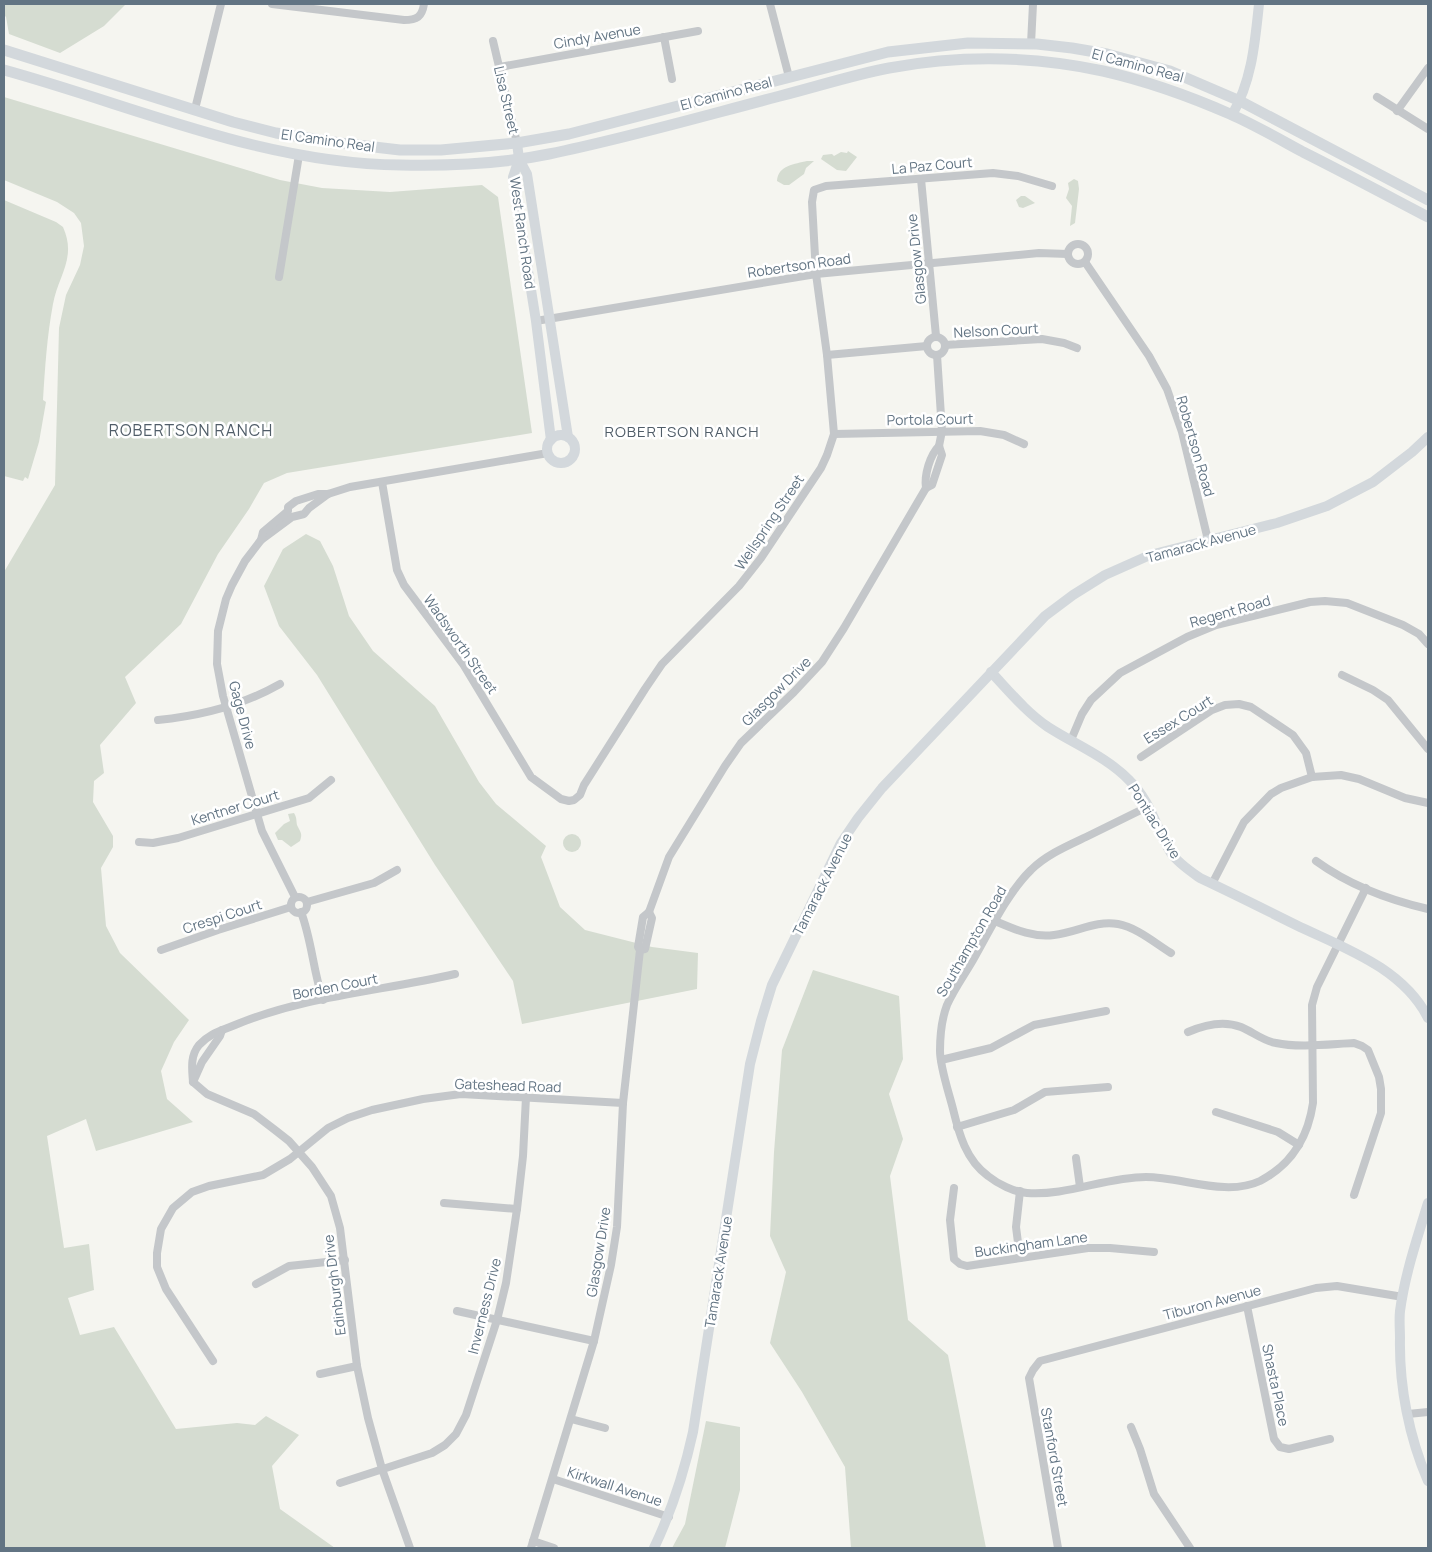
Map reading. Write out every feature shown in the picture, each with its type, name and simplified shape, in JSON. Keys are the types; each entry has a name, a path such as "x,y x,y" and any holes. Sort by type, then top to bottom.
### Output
{"main road":[{"path":"1232,115 1240,101 1253,56 1260,4"},
{"name":"El Camino Real","path":"4,50 233,122 276,133 400,150 441,150 517,143 569,134 888,52 968,43 1031,44 1072,48 1170,70 1240,101 1428,200"},
{"name":"El Camino Real","path":"4,70 228,139 272,150 338,161 399,166 481,163 519,159 598,143 886,68 969,59 1035,60 1102,71 1164,88 1232,115 1428,217"},
{"name":"Lisa Street","path":"517,143 519,159"},
{"name":"West Ranch Road","path":"519,159 527,174 568,437"},
{"name":"West Ranch Road","path":"519,159 513,177 536,321 551,440"},
{"path":"559,436 568,437 572,440 575,453 570,460 561,463 553,460 548,452 551,440 559,436"},
{"name":"Tamarack Avenue","path":"654,1548 669,1517 684,1472 693,1432 750,1064 761,1021 772,985 841,843 858,818 882,788 1045,616 1089,585 1105,575 1150,555 1277,523 1327,506 1372,482 1412,452 1428,437"},
{"name":"Pontiac Drive","path":"991,672 1024,708 1047,726 1111,763 1131,782 1139,791 1172,855 1190,872 1376,964 1403,984 1424,1009 1428,1018"},
{"path":"1428,1203 1410,1264 1400,1312 1400,1358 1408,1414 1428,1481"}],"street":[{"path":"195,110 220,4"},
{"path":"272,4 404,20 415,20 422,13 424,5"},
{"path":"770,4 789,77"},
{"path":"1031,44 1033,4"},
{"name":"Cindy Avenue","path":"500,66 698,31"},
{"path":"664,37 672,79"},
{"name":"Lisa Street","path":"493,41 517,143"},
{"path":"1397,111 1428,68"},
{"path":"1377,97 1428,130"},
{"path":"279,276 300,155"},
{"name":"La Paz Court","path":"814,190 826,186 993,173 1018,176 1052,186"},
{"name":"Glasgow Drive","path":"920,179 930,262 936,336"},
{"name":"Wellspring Street","path":"561,800 574,800 580,795 584,785 662,664 740,586 761,558 827,455 834,434 827,355 816,274 812,202 814,190"},
{"path":"1074,244 1084,245 1089,253 1085,262 1075,263 1069,259 1069,249 1074,244"},
{"name":"Robertson Road","path":"536,321 816,274 1039,253 1068,254"},
{"name":"Robertson Road","path":"1085,262 1149,356 1167,389 1182,432 1208,540"},
{"path":"936,336 942,339 945,345 943,352 937,355 929,352 927,346 929,340 936,336"},
{"name":"Nelson Court","path":"945,345 1042,339 1064,343 1077,348"},
{"path":"827,355 927,346"},
{"name":"Glasgow Drive","path":"926,488 925,482 932,456 939,446 942,431 937,355"},
{"name":"Portola Court","path":"834,434 980,431 1004,435 1024,444"},
{"name":"Glasgow Drive","path":"532,1545 594,1341 611,1265 617,1228 623,1103 640,950 645,949 652,918 649,912 669,857 741,743 822,662 926,488 932,485 942,455 939,446"},
{"name":"Gage Drive","path":"290,514 288,507 296,501 318,494 328,494 350,487 548,452"},
{"path":"929,467 937,470"},
{"name":"Wadsworth Street","path":"382,482 397,570 404,585 463,664 531,777 561,800"},
{"name":"Gage Drive","path":"295,897 267,841 223,696 217,664 218,631 226,599 232,585 245,561 261,540 290,514 304,514 328,494"},
{"name":"Regent Road","path":"1071,740 1082,714 1091,700 1120,673 1187,637 1216,625 1310,602 1325,601 1347,603 1403,625 1419,634 1428,644"},
{"path":"1342,675 1373,690 1388,700 1428,749"},
{"path":"158,720 172,719 227,707 257,697 280,684"},
{"name":"Essex Court","path":"1141,757 1212,710 1225,705 1239,704 1251,707 1293,735 1306,753 1312,777"},
{"path":"1212,884 1244,822 1271,794 1281,788 1312,777 1341,775 1359,779 1405,798 1428,804"},
{"name":"Kentner Court","path":"139,842 153,843 178,838 309,798 331,780"},
{"name":"Southampton Road","path":"1147,807 1057,851 1032,868 1021,880 995,921 947,1006 941,1032 940,1053 960,1138 971,1158 985,1174 1008,1187 1027,1193 1064,1191 1146,1177 1175,1179 1224,1187 1243,1186 1259,1181 1277,1170 1290,1158 1299,1145 1311,1118 1313,1103 1312,1005 1317,986 1366,888"},
{"path":"1316,861 1330,871 1385,897 1428,908"},
{"path":"307,902 374,883 398,870"},
{"path":"295,897 301,897 307,902 307,907 301,912 294,911 291,907 295,897"},
{"name":"Crespi Court","path":"161,950 291,907"},
{"path":"301,912 308,930 323,1000"},
{"path":"995,921 1034,935 1053,935 1071,932 1095,923 1118,924 1134,930 1171,954"},
{"name":"Borden Court","path":"193,1082 192,1062 196,1051 217,1031 266,1013 455,974"},
{"path":"941,1060 991,1048 1034,1025 1106,1011"},
{"path":"1188,1032 1218,1023 1227,1023 1274,1043 1287,1045 1354,1044 1368,1050 1379,1077 1381,1113 1354,1195"},
{"path":"193,1082 202,1062 222,1030"},
{"path":"204,1042 212,1046"},
{"name":"Edinburgh Drive","path":"193,1082 207,1094 254,1114 275,1130 312,1167 331,1196 340,1228 357,1366 368,1418 382,1469 410,1548"},
{"path":"957,1127 1014,1110 1045,1092 1108,1087"},
{"name":"Gateshead Road","path":"214,1361 166,1290 157,1267 160,1229 173,1208 192,1192 209,1186 263,1175 290,1159 328,1128 372,1110 423,1099 461,1094 623,1103"},
{"name":"Inverness Drive","path":"340,1483 432,1453 445,1445 456,1434 466,1414 497,1320 506,1283 523,1156 526,1097"},
{"path":"1216,1112 1278,1132 1299,1145"},
{"path":"1076,1158 1080,1187"},
{"name":"Buckingham Lane","path":"954,1188 950,1220 954,1258 960,1264 967,1266 1088,1248 1154,1252"},
{"path":"1020,1191 1016,1227 1020,1258"},
{"path":"444,1203 517,1209"},
{"path":"256,1284 289,1266 345,1260"},
{"name":"Tiburon Avenue","path":"1033,1370 1040,1361 1316,1288 1337,1286 1403,1297"},
{"name":"Shasta Place","path":"1247,1306 1274,1439 1280,1447 1290,1449 1330,1439"},
{"path":"457,1311 594,1341"},
{"path":"320,1374 357,1366"},
{"name":"Stanford Street","path":"1033,1370 1030,1378 1058,1548"},
{"path":"1408,1414 1428,1412"},
{"path":"570,1419 605,1428"},
{"path":"1131,1427 1154,1494 1190,1548"},
{"name":"Kirkwall Avenue","path":"553,1479 669,1517"},
{"path":"532,1545 554,1548"}],"shaded area":[{"path":"4,4 126,4 104,26 60,53 9,34 4,15"},
{"path":"4,97 280,180 322,188 390,192 482,185 498,197 532,433 287,473 264,483 249,509 218,554 181,624 125,677 136,703 100,745 104,773 94,781 93,802 113,836 113,847 101,868 106,926 120,953 189,1020 174,1042 161,1071 167,1099 193,1122 96,1151 86,1119 47,1136 64,1248 89,1244 94,1290 68,1298 80,1335 114,1327 176,1429 237,1423 255,1425 266,1416 299,1435 272,1466 280,1509 335,1548 4,1548 4,572 55,485 59,328 66,295 80,265 84,246 81,223 74,213 57,202 4,180"},
{"path":"848,151 857,157 846,171 837,170 821,159 823,155 832,154 834,156 841,152 847,153"},
{"path":"807,161 814,161 806,168 804,174 789,185 784,185 777,181 780,172 784,168"},
{"path":"1074,179 1078,181 1079,189 1075,223 1070,226 1072,206 1066,198 1069,189 1068,183"},
{"path":"1021,196 1025,196 1035,203 1023,208 1019,207 1016,200"},
{"path":"4,200 56,222 63,227 68,248 65,267 55,294 51,316 46,352 43,400 46,402 39,442 28,479 25,477 23,481 4,476"},
{"path":"306,534 320,541 333,566 349,616 373,651 435,706 479,782 496,804 546,846 541,857 560,907 585,930 652,947 698,953 697,989 522,1024 513,981 435,865 317,675 279,626 264,586 283,549"},
{"path":"294,813 301,836 300,841 291,847 282,840 278,840 275,833 290,821 288,814"},
{"path":"572,834 578,837 581,843 578,849 572,852 566,849 563,843 566,837"},
{"path":"813,970 899,996 903,1059 889,1094 903,1139 890,1176 908,1320 948,1355 986,1548 851,1548 845,1467 802,1392 770,1343 786,1272 770,1236 782,1050"},
{"path":"706,1421 740,1427 740,1490 725,1548 672,1548 685,1524"}],"district":[{"name":"ROBERTSON RANCH","path":"191,430"},
{"name":"ROBERTSON RANCH","path":"682,431"}]}
